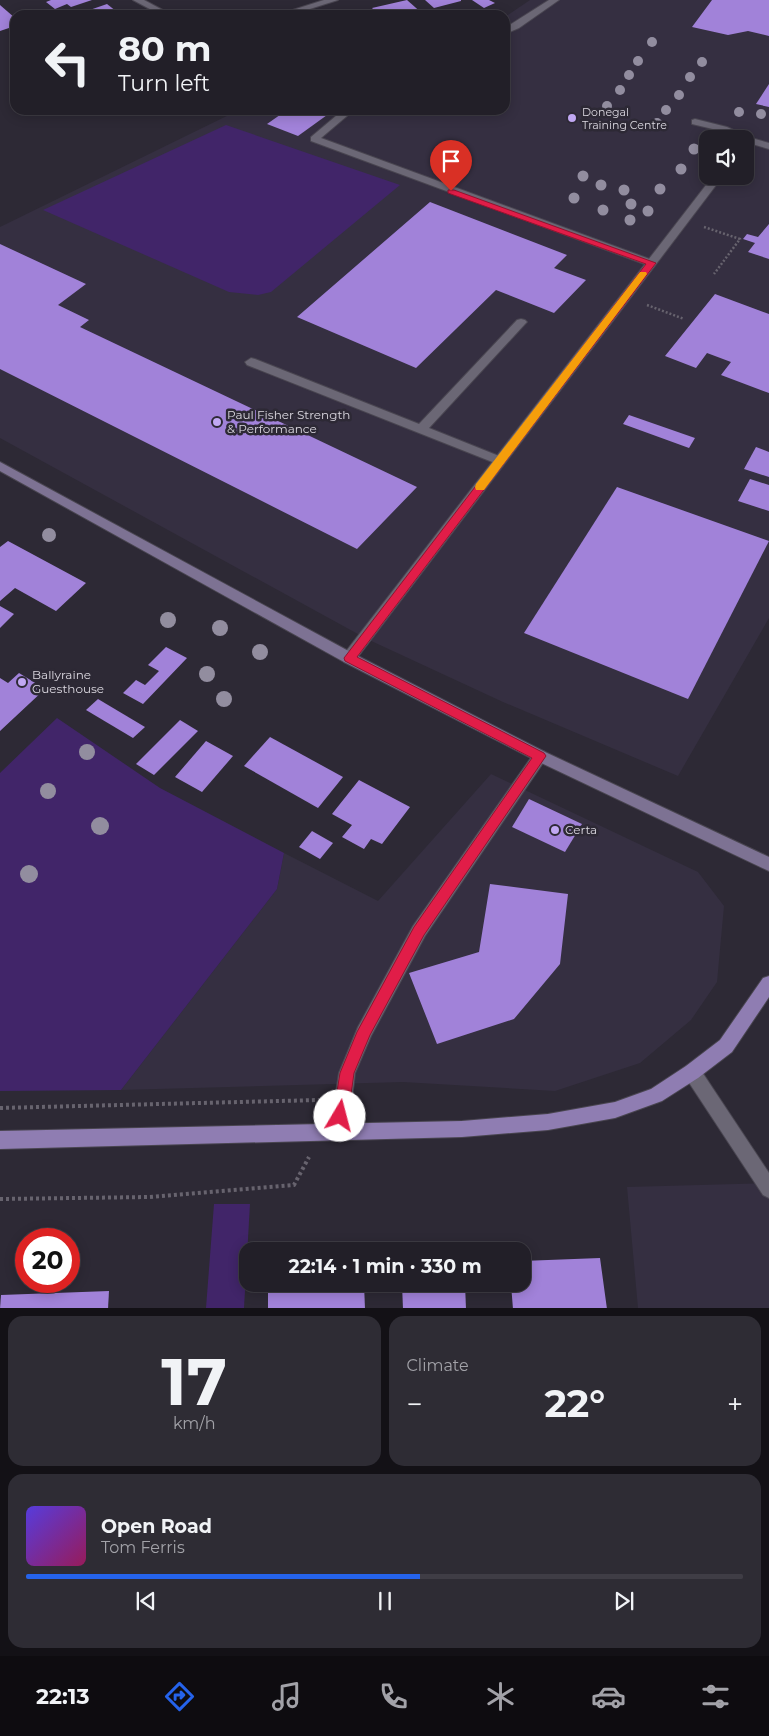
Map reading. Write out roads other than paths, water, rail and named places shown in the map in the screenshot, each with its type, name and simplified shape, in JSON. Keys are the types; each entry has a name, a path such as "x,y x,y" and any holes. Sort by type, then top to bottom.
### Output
{"main road":[{"path":"0,466 349,658 540,756 769,864"},
{"path":"0,1140 462,1129 548,1122 615,1110 656,1095 692,1072 726,1046 769,983"}],"street":[{"path":"137,0 158,10"},
{"path":"299,10 334,0"},
{"path":"510,29 555,0"},
{"path":"343,115 314,139 442,188 651,263"},
{"path":"696,122 724,130"},
{"path":"754,142 769,146"},
{"path":"349,658 711,185"},
{"path":"421,430 521,322"},
{"path":"251,362 500,461"},
{"path":"331,1132 342,1099 347,1073 364,1032 419,931 540,756"},
{"path":"692,1072 769,1189"}],"place":[{"name":"Donegal Training Centre","path":"572,118"},
{"name":"Paul Fisher Strength & Performance","path":"217,422"},
{"name":"Ballyraine Guesthouse","path":"22,682"},
{"name":"Certa","path":"555,830"}]}
